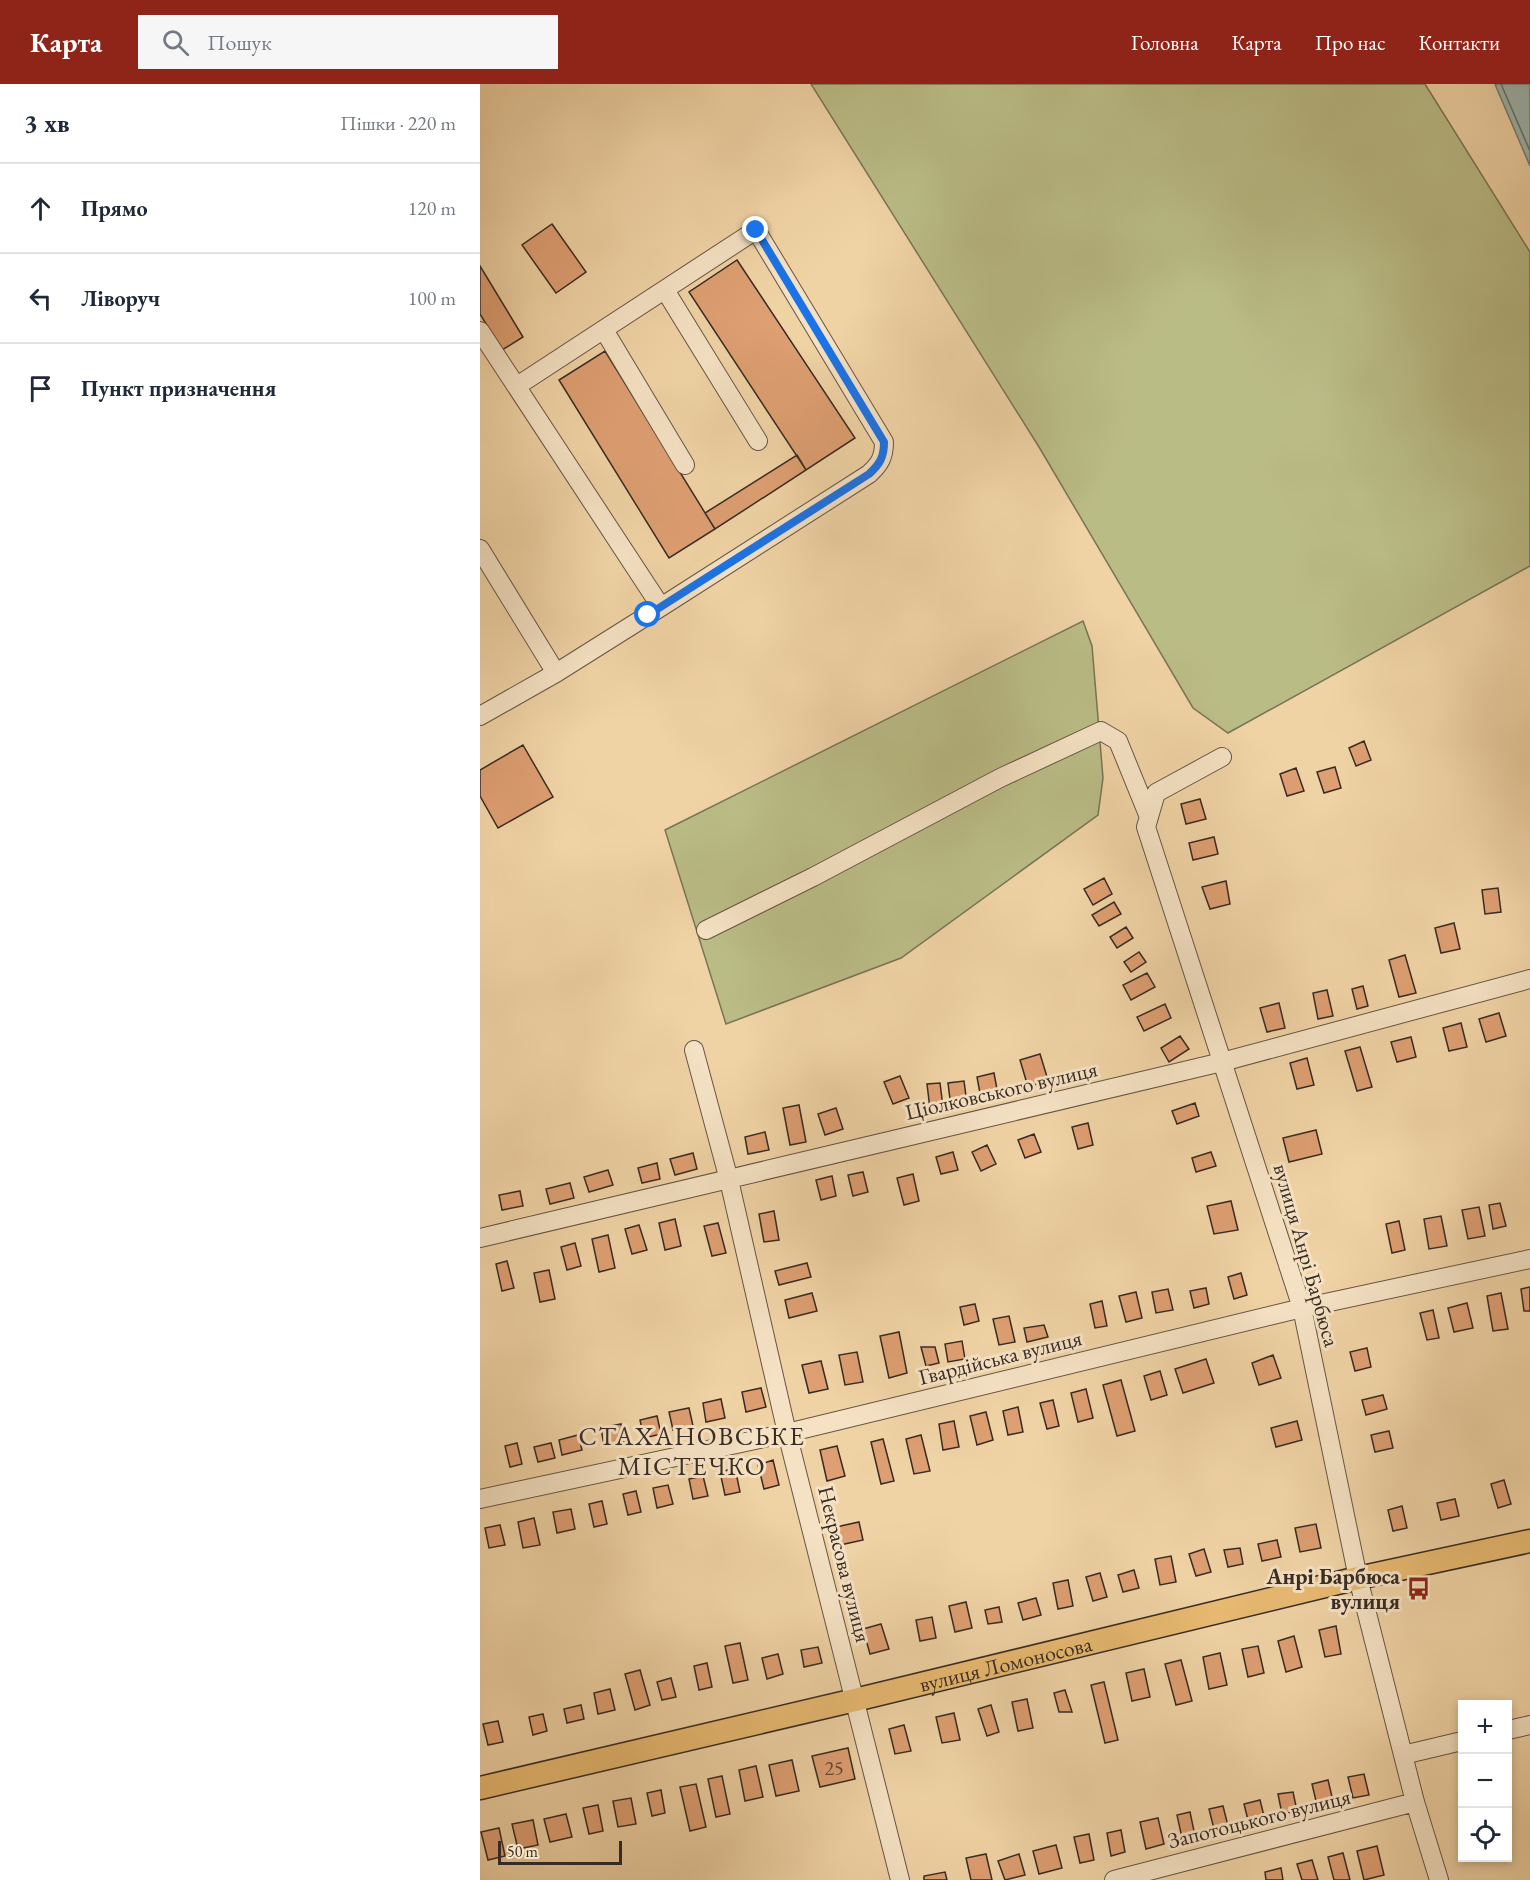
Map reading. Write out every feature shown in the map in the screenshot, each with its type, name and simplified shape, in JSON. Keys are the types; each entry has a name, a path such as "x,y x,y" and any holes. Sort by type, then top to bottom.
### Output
{"main road":[{"name":"вулиця Ломоносова","path":"480,1788 1358,1578 1530,1541"}],"street":[{"path":"480,716 556,673 869,474 884,455 884,442 756,230 517,386"},
{"path":"665,290 758,441"},
{"path":"604,330 685,465"},
{"path":"480,331 661,607"},
{"path":"480,549 556,673"},
{"path":"706,930 813,878 1000,778 1101,731 1118,741 1149,817"},
{"name":"вулиця Анрі Барбюса","path":"1222,757 1156,793 1146,827 1302,1308 1358,1578 1415,1802 1439,1880"},
{"name":"Ціолковського вулиця","path":"480,1238 1222,1062 1530,979"},
{"name":"Некрасова вулиця","path":"694,1050 729,1180 787,1433 900,1880"},
{"name":"Гвардійська вулиця","path":"480,1499 787,1433 1302,1308 1530,1259"},
{"path":"1512,1729 1530,1725"},
{"path":"1403,1755 1458,1742"},
{"name":"Запотоцького вулиця","path":"1114,1880 1415,1802"}],"green space":[{"path":"811,84 1425,84 1530,252 1530,566 1228,733 1193,708 1039,447"},
{"path":"1083,621 1092,646 1103,778 1098,815 901,958 726,1024 665,830"}],"water":[{"path":"1495,84 1530,84 1530,166 1497,89"}],"building":[{"path":"552,224 586,272 556,293 522,245"},
{"path":"737,260 855,438 806,470 689,292"},
{"path":"480,266 523,337 502,350 480,314"},
{"path":"605,351 715,529 669,558 559,380"},
{"path":"797,455 806,470 715,529 705,513"},
{"path":"1364,741 1371,760 1356,766 1349,748"},
{"path":"523,745 553,797 498,828 480,796 480,770"},
{"path":"1335,767 1341,788 1324,793 1317,772"},
{"path":"1296,768 1304,791 1287,796 1280,774"},
{"path":"1200,799 1206,819 1186,824 1181,804"},
{"path":"1214,837 1218,854 1193,860 1189,843"},
{"path":"1104,878 1112,894 1093,905 1084,889"},
{"path":"1226,881 1230,904 1210,909 1202,887"},
{"path":"1498,888 1501,912 1485,914 1482,890"},
{"path":"1114,902 1121,914 1099,926 1092,915"},
{"path":"1454,923 1460,949 1441,953 1435,928"},
{"path":"1126,927 1133,938 1117,948 1110,937"},
{"path":"1139,952 1146,962 1131,972 1124,962"},
{"path":"1405,955 1416,993 1399,997 1389,960"},
{"path":"1147,973 1155,987 1131,1000 1123,985"},
{"path":"1363,986 1368,1006 1357,1009 1352,989"},
{"path":"1327,990 1333,1016 1318,1019 1313,993"},
{"path":"1279,1003 1285,1028 1267,1032 1260,1008"},
{"path":"1165,1004 1171,1018 1144,1031 1137,1017"},
{"path":"1499,1013 1506,1036 1486,1042 1479,1019"},
{"path":"1461,1023 1467,1047 1449,1051 1443,1028"},
{"path":"1180,1036 1189,1049 1169,1062 1161,1048"},
{"path":"1411,1037 1416,1057 1397,1062 1391,1042"},
{"path":"1360,1047 1372,1087 1357,1091 1345,1051"},
{"path":"1040,1054 1048,1080 1028,1087 1020,1060"},
{"path":"1307,1058 1314,1085 1297,1089 1290,1063"},
{"path":"994,1073 999,1100 982,1104 977,1077"},
{"path":"900,1076 909,1098 893,1104 884,1082"},
{"path":"964,1081 967,1104 951,1107 948,1083"},
{"path":"940,1083 943,1107 930,1109 927,1084"},
{"path":"1195,1103 1199,1116 1177,1124 1172,1111"},
{"path":"799,1105 806,1142 790,1145 783,1108"},
{"path":"836,1108 843,1129 825,1135 818,1114"},
{"path":"1088,1123 1093,1145 1078,1149 1072,1127"},
{"path":"1316,1130 1322,1154 1289,1162 1283,1138"},
{"path":"765,1132 769,1150 748,1154 745,1137"},
{"path":"1034,1134 1041,1152 1025,1158 1018,1140"},
{"path":"987,1145 996,1164 981,1171 972,1152"},
{"path":"953,1152 958,1170 941,1174 936,1157"},
{"path":"1211,1152 1216,1166 1196,1172 1192,1158"},
{"path":"693,1153 697,1169 675,1175 670,1159"},
{"path":"657,1163 660,1179 642,1183 638,1168"},
{"path":"608,1170 613,1185 589,1192 584,1177"},
{"path":"863,1172 868,1192 853,1196 848,1175"},
{"path":"913,1174 919,1201 904,1205 897,1178"},
{"path":"832,1176 836,1196 821,1200 816,1180"},
{"path":"570,1183 574,1198 550,1204 546,1189"},
{"path":"520,1191 523,1206 502,1210 499,1195"},
{"path":"1231,1201 1238,1230 1214,1234 1207,1206"},
{"path":"1500,1203 1506,1226 1493,1229 1489,1205"},
{"path":"1479,1207 1485,1236 1468,1239 1462,1210"},
{"path":"774,1211 779,1240 764,1242 759,1214"},
{"path":"1441,1216 1447,1246 1429,1249 1424,1219"},
{"path":"675,1219 681,1246 665,1250 659,1223"},
{"path":"1399,1221 1405,1250 1392,1253 1386,1224"},
{"path":"718,1223 726,1253 712,1256 704,1226"},
{"path":"639,1225 647,1250 632,1254 625,1229"},
{"path":"608,1235 615,1268 599,1272 592,1239"},
{"path":"575,1243 581,1266 567,1270 561,1247"},
{"path":"507,1261 514,1288 502,1291 496,1264"},
{"path":"807,1263 811,1277 779,1285 775,1271"},
{"path":"549,1270 555,1299 540,1302 534,1273"},
{"path":"1241,1273 1247,1295 1234,1299 1228,1277"},
{"path":"1530,1287 1530,1311 1524,1311 1521,1289"},
{"path":"1206,1288 1209,1304 1194,1308 1190,1291"},
{"path":"1168,1289 1173,1310 1156,1313 1152,1292"},
{"path":"1136,1292 1142,1318 1126,1322 1119,1296"},
{"path":"812,1293 817,1311 789,1318 785,1300"},
{"path":"1501,1293 1508,1329 1493,1331 1487,1296"},
{"path":"1102,1301 1107,1326 1095,1328 1090,1304"},
{"path":"1467,1303 1473,1328 1454,1332 1448,1308"},
{"path":"975,1304 979,1321 964,1325 960,1307"},
{"path":"1433,1310 1439,1338 1427,1340 1420,1313"},
{"path":"1009,1316 1015,1342 999,1345 993,1319"},
{"path":"1044,1325 1048,1337 1027,1342 1024,1328"},
{"path":"899,1332 907,1373 889,1378 880,1336"},
{"path":"962,1341 965,1359 948,1362 945,1344"},
{"path":"921,1347 935,1347 939,1363 926,1366"},
{"path":"1367,1348 1371,1367 1355,1371 1350,1352"},
{"path":"857,1352 863,1382 845,1385 839,1355"},
{"path":"1273,1355 1281,1378 1259,1385 1252,1363"},
{"path":"1206,1359 1214,1383 1183,1393 1175,1369"},
{"path":"821,1361 828,1389 809,1393 802,1365"},
{"path":"1160,1371 1167,1395 1151,1400 1144,1376"},
{"path":"1121,1380 1135,1431 1117,1436 1103,1385"},
{"path":"761,1388 766,1407 746,1412 742,1392"},
{"path":"1086,1389 1093,1418 1078,1422 1071,1393"},
{"path":"1383,1395 1387,1409 1366,1415 1362,1400"},
{"path":"721,1399 725,1418 706,1422 703,1403"},
{"path":"1053,1400 1059,1426 1047,1429 1040,1403"},
{"path":"1018,1407 1023,1432 1008,1435 1003,1411"},
{"path":"689,1408 693,1426 673,1430 669,1412"},
{"path":"986,1412 993,1440 977,1445 970,1416"},
{"path":"657,1416 661,1434 644,1438 640,1420"},
{"path":"954,1421 959,1447 943,1450 939,1424"},
{"path":"1297,1421 1302,1440 1276,1447 1271,1428"},
{"path":"621,1424 624,1442 604,1446 601,1428"},
{"path":"1389,1431 1393,1448 1375,1452 1371,1435"},
{"path":"578,1435 582,1450 562,1455 559,1440"},
{"path":"921,1435 930,1471 914,1474 906,1439"},
{"path":"883,1439 894,1481 881,1484 871,1442"},
{"path":"517,1443 522,1464 510,1467 505,1446"},
{"path":"551,1443 555,1458 538,1462 534,1447"},
{"path":"837,1446 845,1476 827,1481 820,1450"},
{"path":"773,1460 779,1485 764,1489 758,1465"},
{"path":"735,1468 740,1492 725,1495 720,1472"},
{"path":"703,1476 708,1496 693,1499 689,1479"},
{"path":"1504,1480 1511,1504 1498,1508 1491,1484"},
{"path":"668,1485 673,1504 657,1508 653,1488"},
{"path":"636,1491 641,1512 628,1515 623,1494"},
{"path":"1455,1499 1459,1516 1441,1520 1437,1503"},
{"path":"602,1501 607,1524 594,1527 589,1504"},
{"path":"1402,1506 1407,1528 1393,1531 1388,1510"},
{"path":"571,1509 575,1529 557,1533 553,1512"},
{"path":"534,1518 540,1545 523,1548 518,1522"},
{"path":"859,1522 863,1540 840,1545 836,1527"},
{"path":"1316,1524 1321,1548 1300,1552 1295,1528"},
{"path":"500,1525 505,1545 489,1548 485,1528"},
{"path":"1277,1540 1281,1557 1262,1561 1258,1544"},
{"path":"1240,1548 1243,1564 1228,1567 1224,1550"},
{"path":"1204,1549 1211,1572 1196,1576 1189,1554"},
{"path":"1171,1556 1176,1582 1160,1585 1155,1559"},
{"path":"1134,1570 1139,1588 1123,1592 1118,1575"},
{"path":"1100,1573 1107,1597 1093,1601 1086,1577"},
{"path":"1068,1580 1073,1606 1058,1609 1053,1583"},
{"path":"1036,1598 1041,1615 1023,1620 1018,1603"},
{"path":"966,1602 972,1628 955,1632 949,1606"},
{"path":"999,1607 1002,1622 988,1624 985,1610"},
{"path":"932,1617 936,1638 920,1641 916,1620"},
{"path":"881,1624 889,1649 870,1654 863,1629"},
{"path":"1336,1626 1341,1654 1325,1657 1319,1630"},
{"path":"1294,1636 1302,1667 1286,1672 1278,1641"},
{"path":"740,1643 748,1680 733,1683 725,1646"},
{"path":"1258,1646 1264,1673 1248,1677 1242,1649"},
{"path":"818,1647 822,1663 804,1667 801,1650"},
{"path":"1220,1653 1227,1685 1209,1689 1203,1657"},
{"path":"778,1654 783,1674 767,1679 762,1658"},
{"path":"1181,1660 1192,1701 1176,1705 1165,1664"},
{"path":"707,1663 712,1687 699,1690 694,1666"},
{"path":"1144,1669 1150,1697 1132,1701 1126,1673"},
{"path":"640,1670 650,1705 635,1710 625,1674"},
{"path":"671,1678 676,1697 662,1700 657,1682"},
{"path":"1104,1682 1118,1740 1105,1743 1091,1685"},
{"path":"610,1689 615,1710 598,1714 594,1693"},
{"path":"1065,1690 1072,1712 1059,1712 1054,1693"},
{"path":"1027,1699 1033,1728 1018,1731 1012,1702"},
{"path":"581,1705 584,1719 567,1723 564,1709"},
{"path":"991,1705 999,1732 987,1736 978,1709"},
{"path":"954,1713 960,1740 942,1743 936,1717"},
{"path":"543,1714 547,1731 533,1735 529,1717"},
{"path":"498,1721 503,1742 488,1745 483,1724"},
{"path":"904,1725 911,1751 895,1754 889,1729"},
{"path":"848,1748 855,1779 820,1787 812,1756"},
{"path":"792,1760 799,1791 776,1796 769,1765"},
{"path":"756,1766 763,1797 745,1801 739,1770"},
{"path":"1364,1774 1369,1795 1353,1798 1348,1777"},
{"path":"722,1776 730,1814 716,1817 708,1779"},
{"path":"1328,1780 1333,1801 1317,1805 1312,1784"},
{"path":"696,1784 706,1827 690,1831 680,1787"},
{"path":"661,1790 665,1813 652,1816 647,1793"},
{"path":"1293,1792 1297,1811 1282,1814 1278,1794"},
{"path":"631,1798 636,1824 618,1827 613,1801"},
{"path":"1260,1800 1265,1820 1249,1824 1244,1804"},
{"path":"598,1805 603,1831 589,1834 583,1808"},
{"path":"1223,1806 1229,1830 1215,1833 1209,1809"},
{"path":"1190,1812 1195,1836 1182,1838 1177,1815"},
{"path":"566,1814 572,1837 550,1842 544,1819"},
{"path":"1158,1818 1164,1844 1146,1849 1140,1822"},
{"path":"533,1820 538,1845 518,1849 512,1824"},
{"path":"499,1828 505,1856 488,1860 481,1832"},
{"path":"1121,1830 1125,1852 1111,1856 1107,1833"},
{"path":"1089,1834 1094,1860 1080,1863 1074,1837"},
{"path":"1056,1845 1062,1868 1039,1874 1033,1851"},
{"path":"1377,1846 1384,1875 1364,1880 1357,1851"},
{"path":"1343,1853 1350,1880 1334,1880 1328,1857"},
{"path":"986,1854 992,1880 971,1880 966,1858"},
{"path":"1019,1854 1025,1875 1005,1880 998,1861"},
{"path":"1312,1860 1318,1880 1302,1880 1297,1864"},
{"path":"1281,1868 1283,1880 1266,1880 1265,1872"},
{"path":"945,1872 947,1880 924,1880 924,1876"}],"place":[{"name":"Анрі Барбюса вулиця","path":"1418,1589"}],"district":[{"name":"СТАХАНОВСЬКЕ МІСТЕЧКО","path":"692,1451"}],"route":[{"path":"648,615 869,474 884,455 884,442 756,230"}]}
